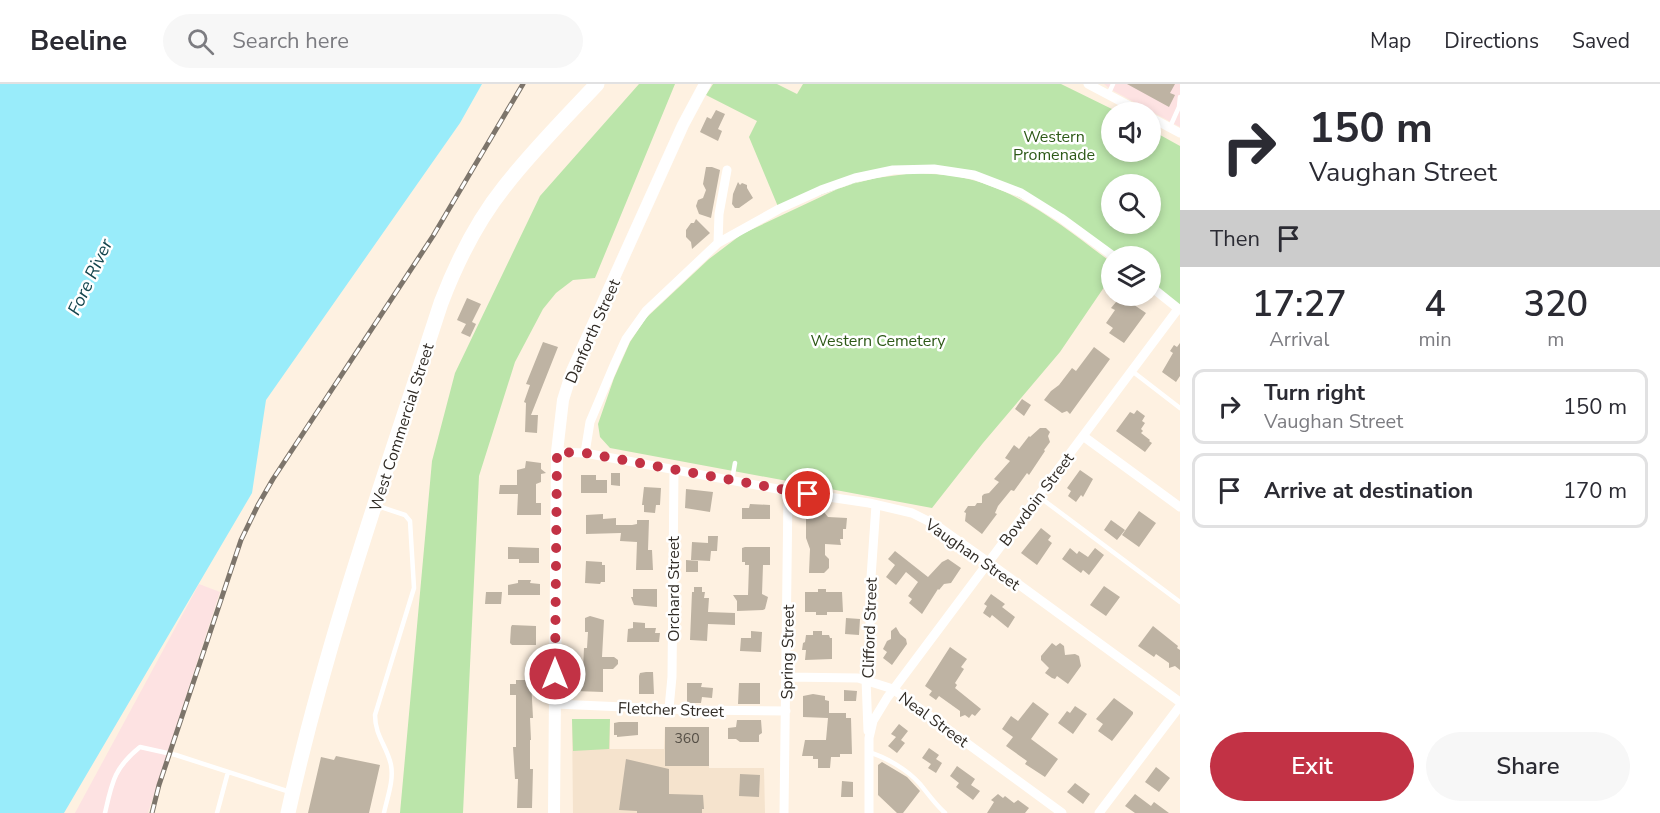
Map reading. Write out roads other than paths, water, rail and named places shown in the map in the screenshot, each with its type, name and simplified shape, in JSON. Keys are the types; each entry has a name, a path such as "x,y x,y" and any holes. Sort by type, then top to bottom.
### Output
{"main road":[{"name":"West Commercial Street","path":"288,813 316,696 441,303 472,236 503,187 590,87"}],"street":[{"name":"Danforth Street","path":"554,813 557,452 561,408 572,371 683,125 705,84"},
{"path":"1088,84 1122,102"},
{"path":"1161,122 1180,133"},
{"path":"585,453 590,422 615,363 635,324 658,298 718,243 779,209 855,178 893,170 934,169 974,175 1021,193 1101,247"},
{"path":"718,243 719,214 727,170"},
{"path":"1161,295 1179,309"},
{"name":"Bowdoin Street","path":"893,689 1179,309"},
{"path":"1083,435 1180,507"},
{"name":"Vaughan Street","path":"557,452 585,453 912,513 936,525 988,562 1180,704"},
{"name":"Orchard Street","path":"669,708 672,677 674,470"},
{"name":"Spring Street","path":"784,813 788,491"},
{"name":"Clifford Street","path":"869,813 866,679 870,669 870,592 876,505"},
{"name":"Neal Street","path":"786,677 866,679 893,689 1062,813"},
{"name":"Clifford Street","path":"868,752 873,721 893,689"},
{"name":"Fletcher Street","path":"556,704 702,711 786,711"},
{"path":"1100,813 1180,704"}],"lane":[{"path":"1108,95 1113,84"},
{"path":"1170,127 1179,107 1180,97"},
{"path":"1132,371 1180,408"},
{"path":"732,480 735,463"},
{"path":"1038,496 1180,602"},
{"path":"375,506 405,515 410,521 414,573 412,598 375,716 375,728 391,765 392,777 384,813"},
{"path":"105,813 112,781 125,759 140,747 176,755 293,793"},
{"path":"868,752 881,755 920,783 932,802 945,813"},
{"path":"217,813 228,772"}],"water":[{"name":"Fore River","path":"0,84 482,84 460,123 266,400 252,493 64,813 0,813"}],"railway":[{"path":"152,813 159,785 241,540 258,505 433,236 523,84"}],"park label":[{"name":"Western Promenade","path":"1054,145"},
{"name":"Western Cemetery","path":"878,340"}]}
